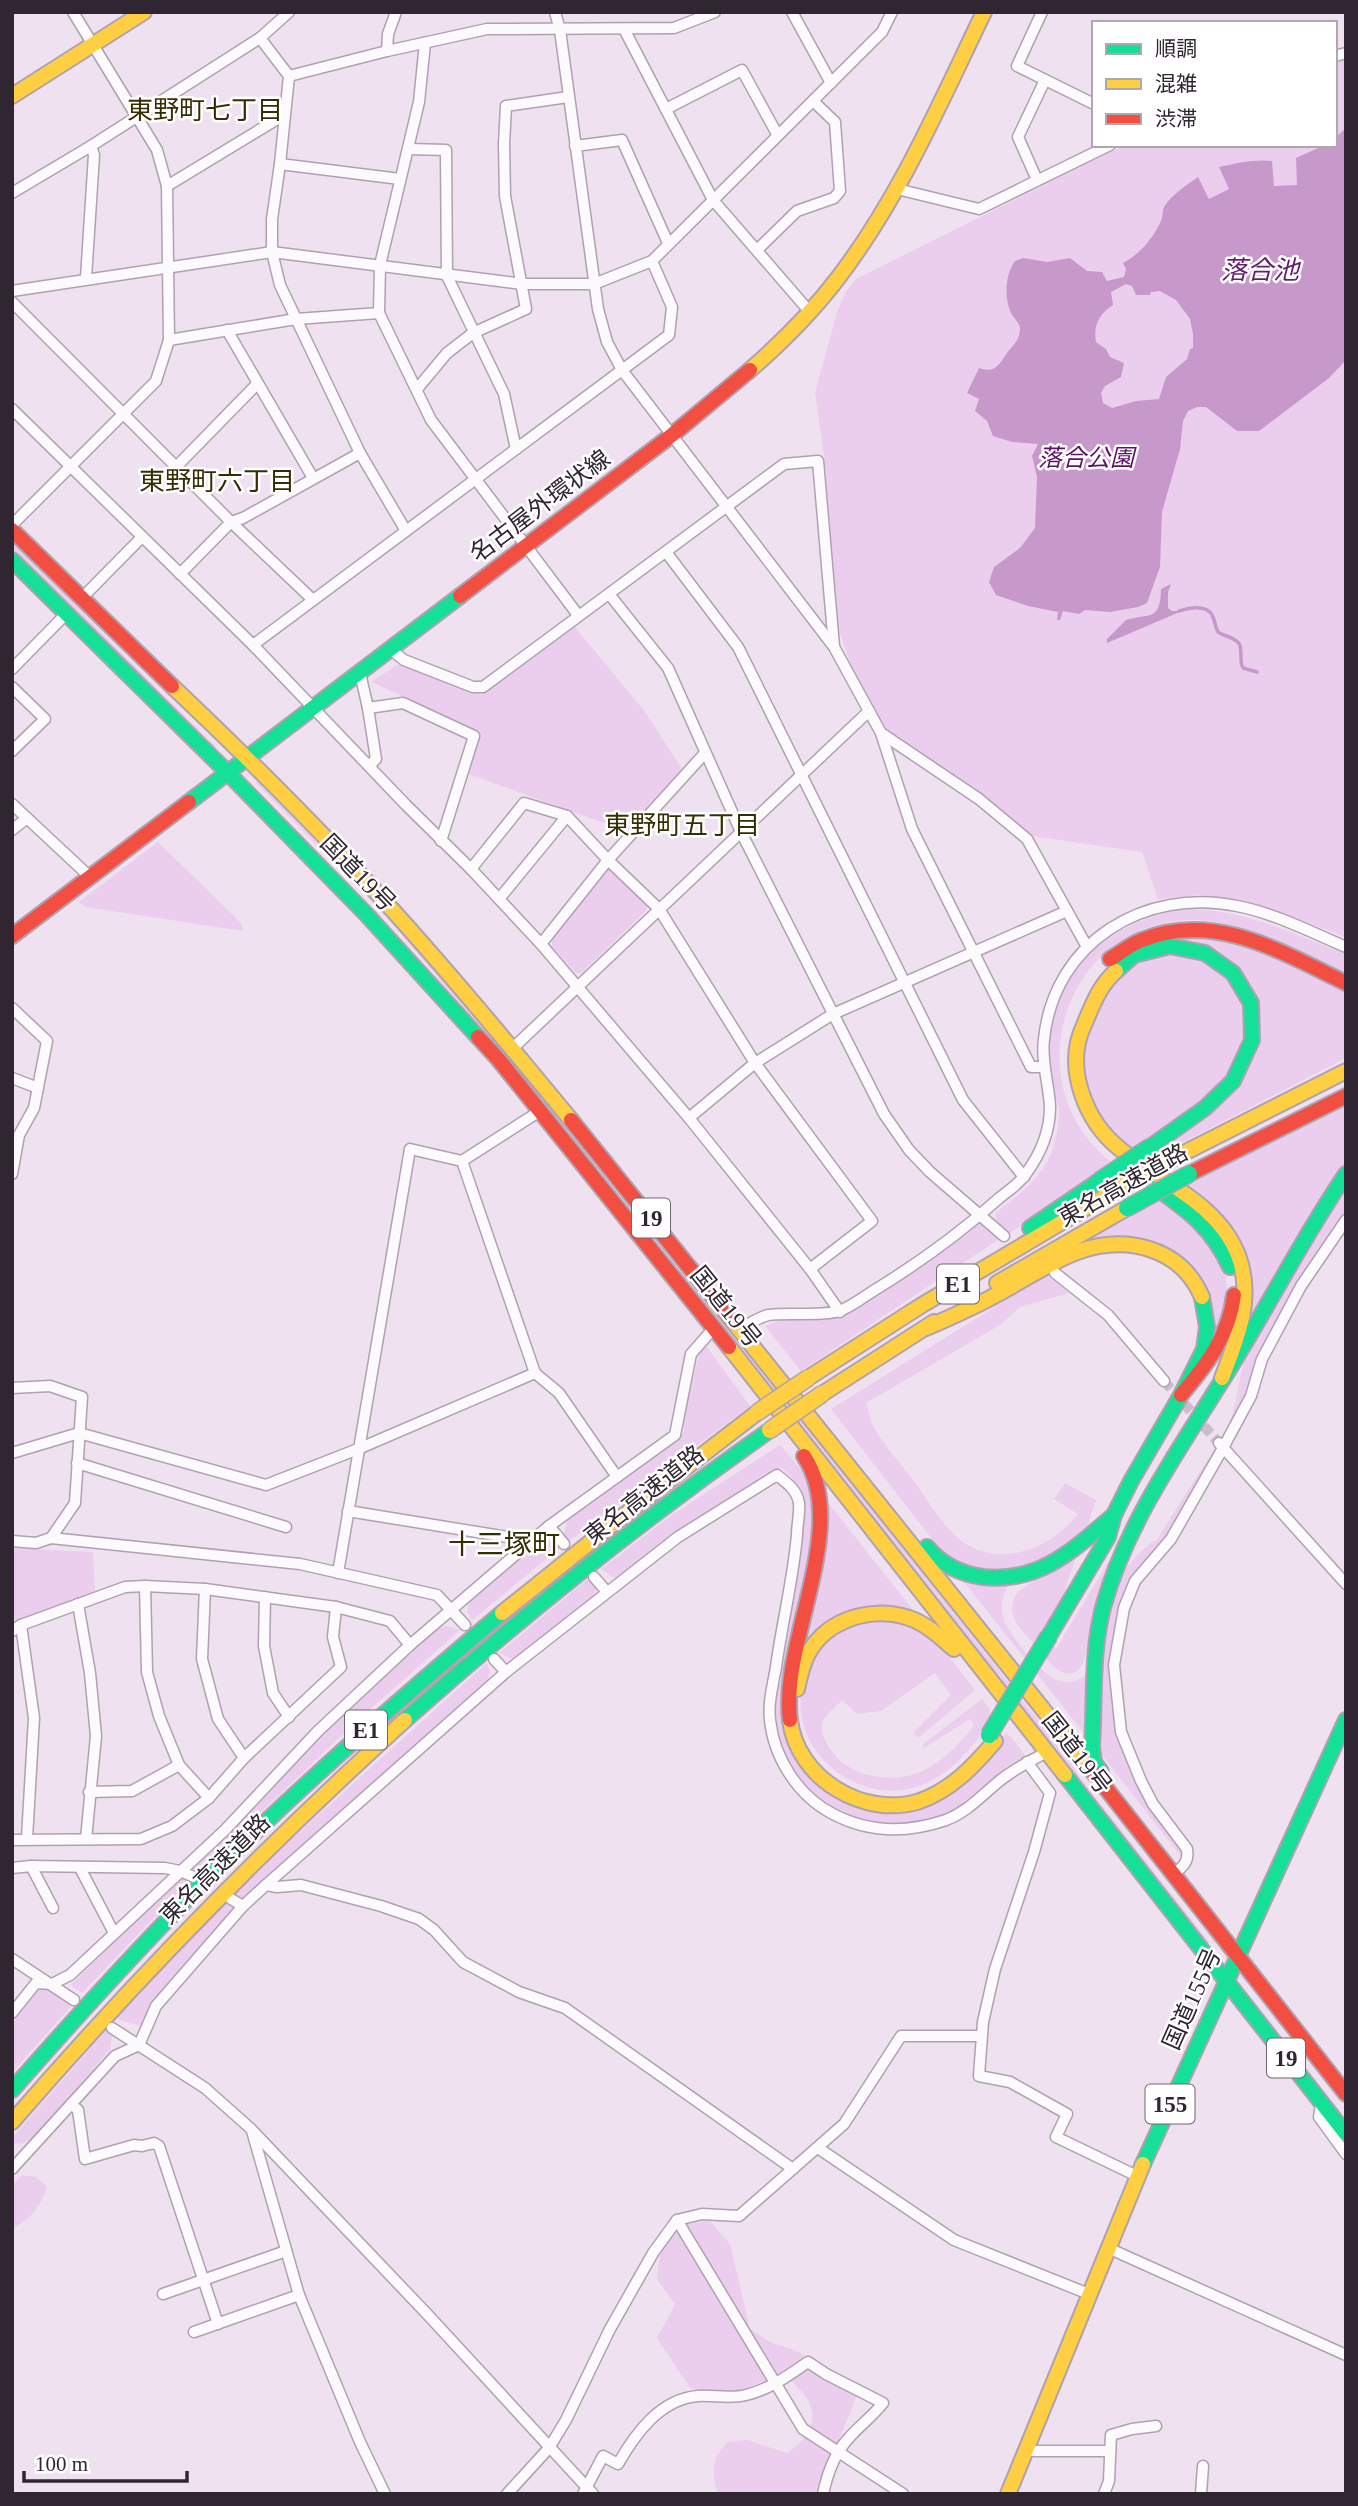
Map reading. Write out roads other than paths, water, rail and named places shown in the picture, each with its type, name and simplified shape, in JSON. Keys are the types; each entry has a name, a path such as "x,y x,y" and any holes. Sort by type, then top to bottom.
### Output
{"main road":[{"path":"12,96 144,12"},
{"name":"名古屋外環状線","path":"12,936 672,435 745,376 809,311 858,250 897,189 984,12"},
{"name":"国道19号","path":"12,527 80,599 246,757 383,898 514,1047 1170,1869 1346,2094"},
{"name":"国道19号","path":"12,560 227,772 366,914 499,1060 746,1368 1346,2134"},
{"path":"1181,1395 1214,1356 1224,1333 1233,1307 1230,1268 1225,1255 1200,1219 1115,1158 1088,1129 1077,1110 1067,1076 1067,1037 1072,1017 1091,979 1105,962 1139,940 1161,932 1188,928 1212,928 1254,940 1346,983"},
{"path":"1105,1187 1150,1147 1216,1099 1243,1066 1254,1028 1252,1009 1247,993 1237,977 1212,954 1184,945 1165,946 1147,950 1114,969 1091,1001 1083,1020 1077,1038 1077,1077 1087,1108 1109,1139 1120,1149 1210,1212 1238,1255 1245,1280 1245,1308 1222,1378"},
{"name":"東名高速道路","path":"12,2090 141,1946 337,1755 578,1550 758,1412 1105,1187 1170,1160 1346,1071"},
{"name":"東名高速道路","path":"12,2122 166,1951 286,1829 351,1768 560,1590 719,1465 822,1394 1026,1265 1189,1174 1346,1096"},
{"path":"1170,1869 1163,1852 1094,1762 1092,1747 1101,1616 1112,1576 1134,1526 1251,1333 1320,1212 1346,1174"},
{"path":"926,1328 989,1299 1078,1251 1112,1242 1139,1245 1164,1254 1184,1269 1202,1296 1207,1327 1204,1349 1181,1395 1131,1481 1114,1515 1108,1537 1013,1717 992,1738 954,1773 912,1794 891,1795 857,1791 838,1782 808,1748 797,1712 799,1677 808,1654 836,1623 854,1615 873,1612 905,1616 928,1625 944,1638 983,1683 1027,1742 1044,1749"},
{"path":"746,1368 751,1385 809,1462 816,1480 819,1514 813,1581 794,1648 788,1691 788,1715 792,1732 809,1765 834,1788 868,1803 893,1805 915,1802 939,1794 960,1779 978,1762 992,1738"},
{"path":"810,1416 828,1424 936,1560 952,1569 986,1578 1003,1579 1032,1574 1051,1565 1114,1515"},
{"path":"1052,1639 1110,1549 1134,1526"},
{"name":"国道155号","path":"1008,2494 1137,2176 1346,1720"}],"street":[{"path":"12,527 156,381 169,340 167,186 157,150 73,12"},
{"path":"12,193 260,38 289,12"},
{"path":"387,51 388,34 396,12"},
{"path":"555,12 594,284 607,342 622,370 834,648 881,733 912,829 1031,1067 1044,1067"},
{"path":"289,76 487,29 674,27 715,12"},
{"path":"792,12 831,83"},
{"path":"12,291 272,252 523,284 594,284 652,261 882,32 892,12"},
{"path":"1042,12 1017,66 1092,103"},
{"path":"624,29 713,200 809,311"},
{"path":"260,38 289,76 281,164 272,219 272,252 280,285 360,453 405,531"},
{"path":"425,43 419,102 380,265 379,313 430,420 578,615"},
{"path":"666,109 742,70 778,134"},
{"path":"1037,180 1018,137 1045,80"},
{"path":"417,389 447,352 473,332 526,309 505,196 506,106 568,97"},
{"path":"757,250 797,211 834,198 840,191 835,122 813,101"},
{"path":"167,186 284,115"},
{"path":"575,146 622,140 668,243"},
{"path":"86,278 94,155 91,146"},
{"path":"897,189 978,209 1106,147"},
{"path":"409,149 446,150 447,276 504,394 516,449"},
{"path":"281,164 400,179"},
{"path":"253,645 669,335 672,307 652,261"},
{"path":"12,302 231,522 313,600"},
{"path":"169,340 296,319 379,313"},
{"path":"227,330 313,478"},
{"path":"177,466 257,384"},
{"path":"12,409 253,645 541,944 689,1118 810,1269 840,1312"},
{"path":"180,574 231,522 243,518 360,453"},
{"path":"390,649 404,660 473,687 483,687 784,464 818,461 834,648"},
{"path":"80,599 142,537"},
{"path":"666,552 738,647 963,1100 1024,1177"},
{"path":"608,594 668,668 741,832 884,1114 909,1150 930,1172 1004,1236"},
{"path":"12,670 66,614"},
{"path":"360,673 369,708 376,759 370,765"},
{"path":"12,687 45,719 12,751"},
{"path":"369,708 403,703 474,736 441,841"},
{"path":"514,1047 868,712"},
{"path":"881,733 979,799 1027,839 1086,945"},
{"path":"541,944 608,860 705,753"},
{"path":"471,869 524,803 567,816 659,909 755,1063 872,1221 810,1269"},
{"path":"12,804 89,876"},
{"path":"499,899 567,816"},
{"path":"12,830 27,818"},
{"path":"739,1329 765,1315 840,1312 909,1269 980,1215 1024,1177 1045,1143 1050,1108 1044,1067 1047,1016 1060,984 1086,945 1112,927 1160,906 1199,901 1260,912 1346,947"},
{"path":"689,1118 755,1063 833,1014 1067,911"},
{"path":"12,1008 47,1041 34,1108 19,1135 12,1174"},
{"path":"12,1078 38,1088"},
{"path":"338,1573 410,1149 462,1161 540,1111"},
{"path":"462,1161 536,1373 559,1392 617,1477"},
{"path":"1170,1869 1185,1866 1187,1849 1163,1818 1141,1781 1121,1732 1114,1665 1118,1634 1129,1591 1171,1539 1251,1396 1262,1359 1301,1286 1346,1220"},
{"path":"1055,1273 1108,1315 1164,1381"},
{"path":"12,2013 36,1983 52,1984 70,1975 225,1830 318,1731 451,1609 549,1527 675,1435 691,1354 713,1329"},
{"path":"12,1453 79,1433 266,1485 536,1373"},
{"path":"12,1388 50,1385 82,1397 75,1503 51,1538"},
{"path":"1221,1446 1346,1584"},
{"path":"78,1463 286,1527"},
{"path":"12,2169 115,2056 139,2045 156,2006 243,1906 266,1885 506,1672 678,1537 777,1475 792,1487 799,1503 792,1572 770,1696 770,1720 781,1758 810,1798 844,1820 872,1828 899,1830 947,1819 968,1809 996,1783 1044,1749"},
{"path":"348,1511 532,1541"},
{"path":"549,1527 564,1544"},
{"path":"12,1541 36,1543 51,1538 300,1564 438,1595 465,1625"},
{"path":"594,1577 607,1592"},
{"path":"27,1838 34,1718 17,1628 125,1587 145,1586 205,1589 336,1607 390,1621 410,1645"},
{"path":"145,1586 148,1672 159,1716 179,1765 209,1798"},
{"path":"205,1589 202,1659 218,1719 244,1758"},
{"path":"265,1597 264,1646 273,1693 289,1717"},
{"path":"78,1604 90,1673 96,1736 86,1839"},
{"path":"12,1840 141,1839 172,1826 209,1798 244,1758 341,1667 333,1637 336,1607"},
{"path":"494,1659 506,1672"},
{"path":"1027,1762 1050,1793 1034,1852 995,1969 982,2022 978,2077 1010,2082 1068,2114 1056,2137 1137,2176"},
{"path":"89,1792 132,1791 179,1765"},
{"path":"31,1866 53,1908"},
{"path":"12,1868 165,1868 194,1877"},
{"path":"80,1868 114,1933"},
{"path":"266,1885 277,1888 301,1885 419,1919 434,1930 463,1962 519,1992 565,2008 793,2169"},
{"path":"231,1899 243,1906"},
{"path":"12,1959 74,2000"},
{"path":"112,2028 205,2088 250,2127 428,2315 587,2492 603,2455 618,2463 641,2429 656,2415 681,2400 696,2396 744,2396 776,2384 808,2362 883,2403 872,2418 848,2438 839,2451 830,2469 823,2494"},
{"path":"507,2494 549,2448 566,2420 610,2329 653,2253 677,2220 702,2214 739,2216 844,2124 901,2036 981,2036"},
{"path":"1321,2103 1320,2117 1346,2154"},
{"path":"71,2104 78,2110 85,2159 134,2145 154,2143 159,2146 218,2323"},
{"path":"250,2127 299,2295 360,2442 385,2494"},
{"path":"818,2148 954,2240 1089,2294"},
{"path":"12,2151 26,2153"},
{"path":"677,2220 803,2429 903,2494"},
{"path":"1108,2248 1346,2355"},
{"path":"163,2294 286,2251"},
{"path":"194,2332 299,2295"},
{"path":"1104,2494 1109,2481 1111,2435 1156,2426"},
{"path":"1026,2451 1110,2451"},
{"path":"1201,2494 1203,2466"}],"water":[{"name":"落合池","path":"1346,128 1346,360 1329,378 1259,431 1237,431 1206,407 1188,411 1183,421 1180,449 1162,512 1160,567 1147,603 1110,612 1085,610 1079,614 1063,611 1060,620 1057,620 1058,612 1028,606 996,595 989,582 994,567 1020,548 1035,528 1037,477 1032,456 1038,444 1012,442 993,436 987,421 975,411 979,399 967,393 979,368 989,370 996,367 1018,338 1020,327 1011,313 1007,294 1007,280 1015,261 1023,258 1047,262 1070,258 1087,271 1102,272 1107,281 1124,277 1126,269 1123,263 1140,251 1157,229 1167,202 1198,177 1209,199 1229,189 1219,167 1252,161 1272,161 1274,186 1297,185 1296,158 1321,147 1337,147 1337,136","holes":["1126,284 1132,286 1136,295 1150,295 1151,292 1160,291 1176,300 1190,319 1193,348 1190,349 1187,359 1166,377 1159,399 1136,401 1112,408 1103,403 1101,393 1105,386 1121,377 1124,363 1110,357 1106,349 1096,342 1096,326 1104,312 1113,305 1111,292"]},
{"path":"1171,584 1168,608 1182,611 1107,643 1107,639 1126,620 1147,616 1156,611 1161,589"}],"waterway":[{"path":"1179,611 1206,609 1213,617 1218,632 1238,642 1243,668 1257,672"}],"tunnel":[{"path":"1164,1381 1219,1443"}],"district":[{"name":"東野町七丁目","path":"205,110"},
{"name":"東野町六丁目","path":"217,481"},
{"name":"東野町五丁目","path":"682,825"},
{"name":"十三塚町","path":"504,1544"}],"park label":[{"name":"落合公園","path":"1086,458"}]}
